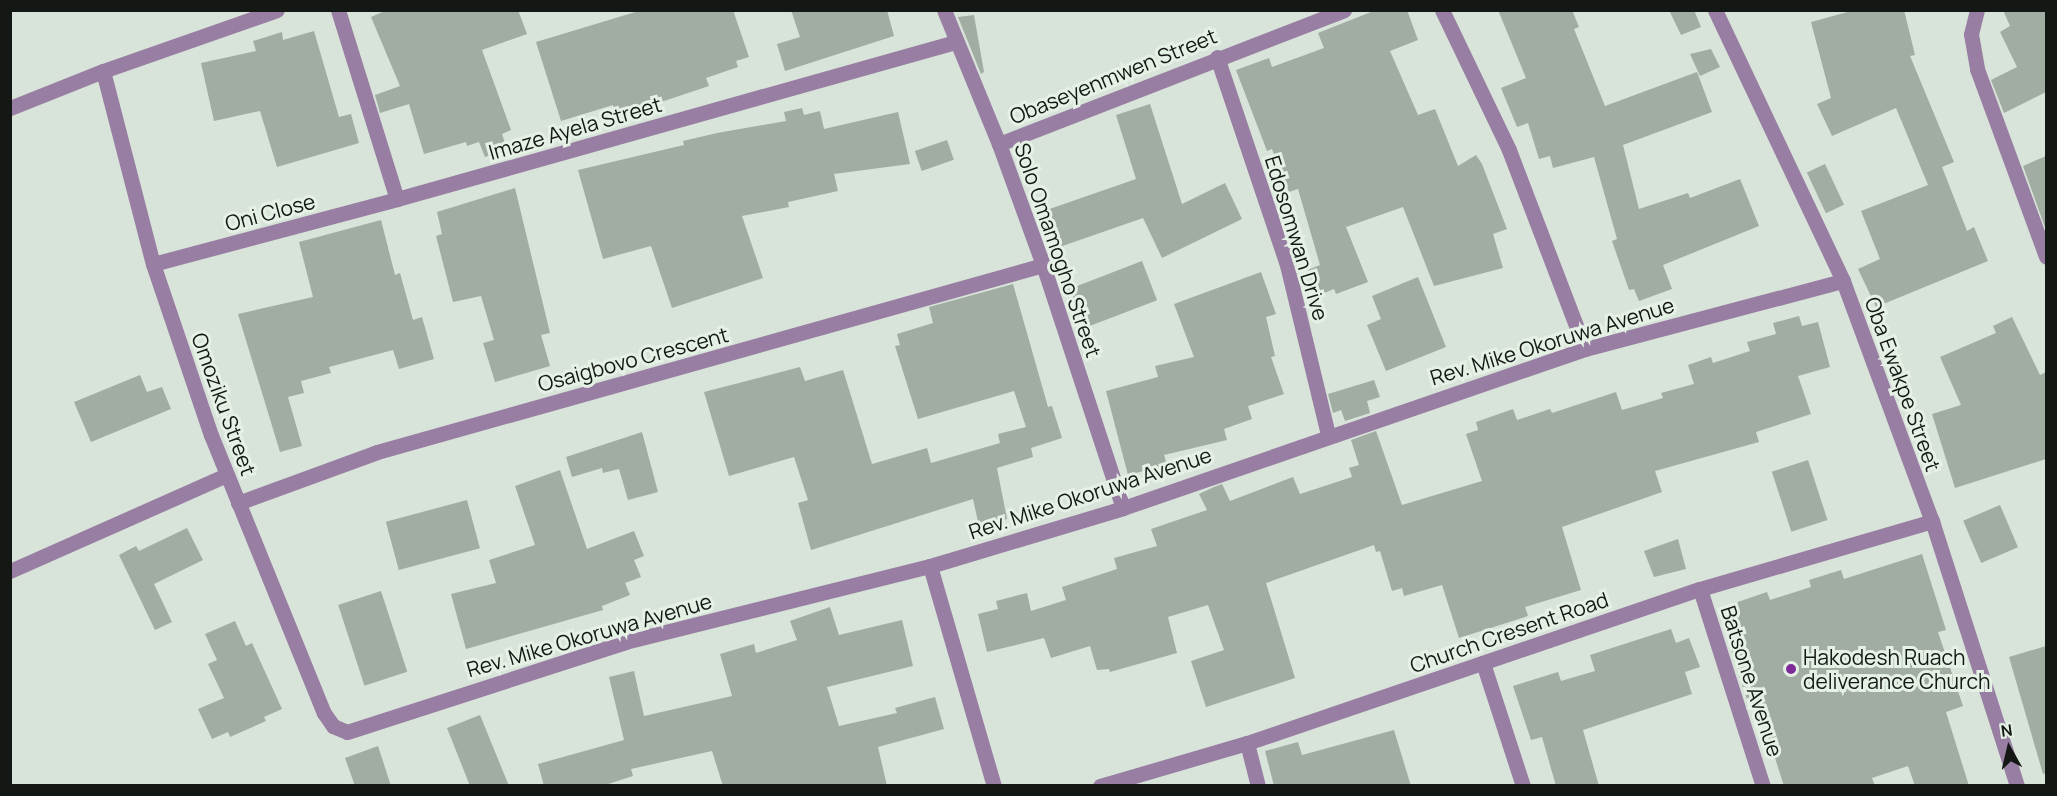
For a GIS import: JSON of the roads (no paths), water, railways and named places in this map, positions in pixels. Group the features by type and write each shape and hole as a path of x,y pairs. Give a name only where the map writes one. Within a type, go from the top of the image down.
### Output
{"street":[{"path":"10,108 103,70 277,10"},
{"path":"338,10 397,200"},
{"name":"Solo Omamogho Street","path":"944,10 955,42 999,144 1043,265 1123,508"},
{"name":"Obaseyenmwen Street","path":"999,144 1217,57 1344,10"},
{"path":"1442,10 1509,150 1586,349"},
{"name":"Oba Ewakpe Street","path":"1715,10 1843,281 1932,521 2017,786"},
{"path":"1977,10 1971,34 1977,69 2046,257"},
{"name":"Imaze Ayela Street","path":"397,200 955,42"},
{"name":"Edosomwan Drive","path":"1217,57 1287,265 1328,434"},
{"name":"Omoziku Street","path":"103,70 153,264 227,475 324,713 333,726 347,732"},
{"name":"Oni Close","path":"153,264 397,200"},
{"name":"Osaigbovo Crescent","path":"238,503 377,452 1043,265"},
{"name":"Rev. Mike Okoruwa Avenue","path":"347,732 625,642 930,566 1123,508 1328,434 1586,349 1843,281"},
{"path":"10,571 227,475"},
{"name":"Church Cresent Road","path":"1100,786 1247,742 1700,589 1932,521"},
{"path":"930,566 994,786"},
{"name":"Batsone Avenue","path":"1700,589 1764,786"},
{"path":"1483,663 1523,786"},
{"path":"1247,742 1258,786"}],"place":[{"name":"Hakodesh Ruach deliverance Church","path":"1791,669"}]}
